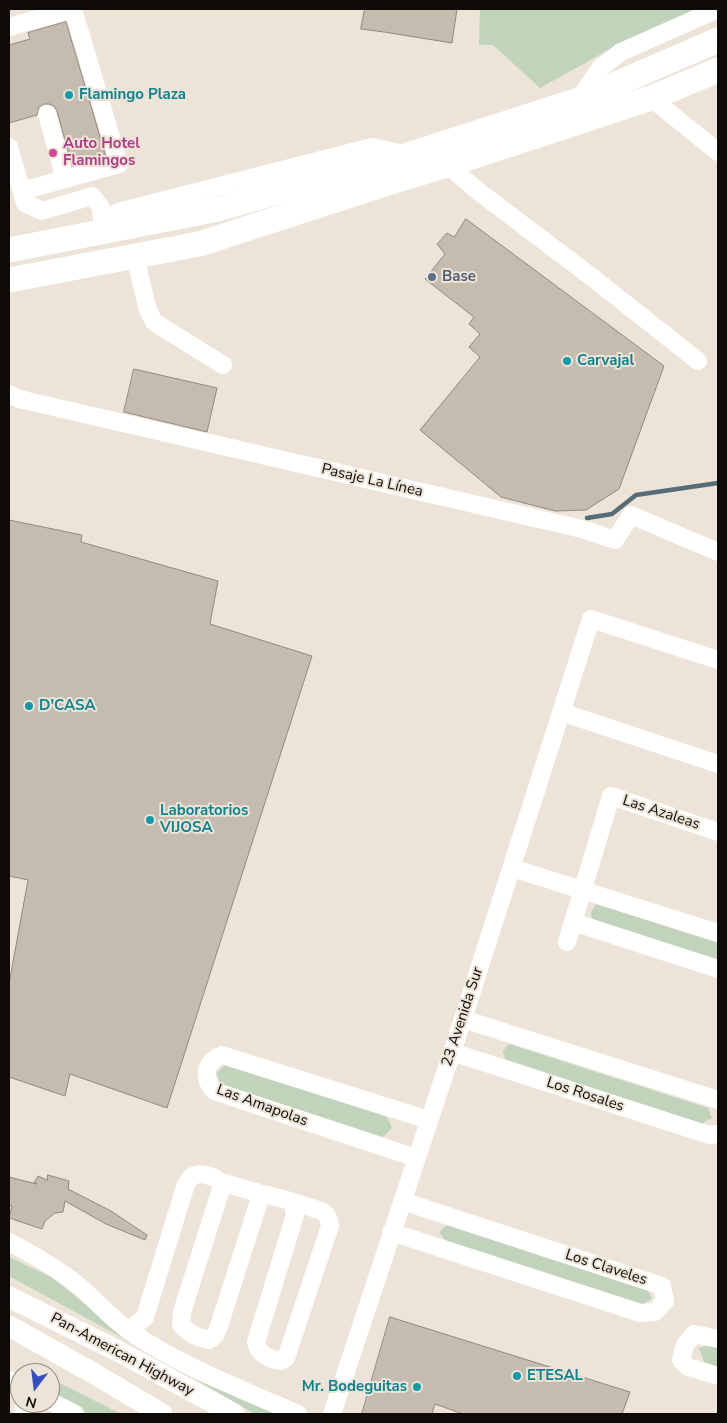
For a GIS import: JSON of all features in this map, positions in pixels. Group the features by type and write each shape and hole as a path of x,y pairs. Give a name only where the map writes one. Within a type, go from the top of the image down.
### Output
{"highway":[{"path":"9,250 218,209 408,155 579,100 718,40"},
{"path":"9,280 199,244 651,98 718,70"}],"main road":[{"name":"Pan-American Highway","path":"9,1297 116,1350 234,1414"},
{"path":"9,1326 162,1414"},
{"path":"9,1342 154,1414"}],"street":[{"path":"9,27 73,9 119,164 22,191"},
{"path":"579,100 600,68 621,52 718,9"},
{"path":"651,98 718,152"},
{"path":"47,114 65,179"},
{"path":"9,147 25,203 42,211 92,196 101,208 103,231"},
{"path":"447,165 698,361"},
{"path":"135,256 148,310 154,322 222,365"},
{"name":"Pasaje La Línea","path":"9,394 19,399 582,529 616,540 631,515 718,552"},
{"name":"23 Avenida Sur","path":"332,1414 463,1019 591,619 718,660"},
{"path":"561,712 718,764"},
{"name":"Las Azaleas","path":"567,942 612,796 718,832"},
{"path":"512,868 718,933"},
{"path":"573,922 718,970"},
{"path":"463,1019 718,1100"},
{"name":"Los Rosales","path":"452,1052 709,1135 718,1134"},
{"name":"Las Amapolas","path":"416,1158 214,1090 206,1080 208,1067 216,1058 222,1056 429,1120"},
{"path":"129,1331 145,1317 186,1184 190,1178 204,1175 221,1182 294,1203 323,1212 328,1217 330,1226 286,1358 281,1361 275,1361 268,1358 256,1346 256,1342 294,1215 294,1203"},
{"path":"221,1182 222,1186 182,1312 181,1325 192,1335 200,1338 209,1340 215,1335 259,1200 265,1195"},
{"name":"Los Claveles","path":"391,1232 640,1313 654,1312 664,1301 662,1286 402,1201"},
{"path":"9,1242 78,1286 129,1331 195,1368 298,1414"},
{"path":"718,1339 694,1334 685,1345 681,1360 688,1367 718,1376"},
{"path":"60,1406 75,1414"}],"green space":[{"path":"480,9 700,9 612,48 540,88 493,45 479,45"},
{"path":"596,904 718,943 718,961 592,921 591,912"},
{"path":"509,1044 708,1108 712,1118 701,1124 505,1059 503,1051"},
{"path":"225,1065 387,1117 392,1128 383,1137 220,1084 217,1073"},
{"path":"447,1225 647,1289 652,1298 643,1304 445,1240 439,1232"},
{"path":"9,1257 53,1278 132,1343 9,1276"},
{"path":"709,1345 718,1348 718,1367 704,1362 699,1348"},
{"path":"195,1379 278,1414 255,1414"},
{"path":"60,1383 121,1414 89,1414 60,1399"}],"building":[{"path":"365,9 457,9 452,43 361,29"},
{"name":"Flamingo Plaza","path":"66,22 106,157 72,166 54,106 44,104 39,107 37,115 9,123 9,45 30,39 28,33"},
{"name":"Carvajal","path":"466,219 664,366 619,489 586,510 555,511 501,497 420,430 480,357 469,347 480,334 469,324 474,317 425,279 445,254 437,244 447,233 454,237"},
{"path":"134,369 217,388 207,432 124,412"},
{"name":"Laboratorios VIJOSA","path":"9,520 82,535 81,542 218,581 210,624 312,656 167,1108 70,1074 65,1096 9,1077 9,984 28,880 9,876"},
{"path":"48,1175 69,1181 68,1189 111,1211 147,1235 145,1240 106,1224 65,1201 63,1212 55,1213 45,1221 42,1229 9,1218 12,1206 9,1205 9,1177 37,1184 34,1183 38,1176 47,1180"},
{"path":"390,1317 630,1392 622,1414 463,1414 435,1404 432,1414 362,1414"}],"waterway":[{"path":"587,518 612,514 636,495 718,483"}],"place":[{"name":"Flamingo Plaza","path":"69,95"},
{"name":"Auto Hotel Flamingos","path":"53,153"},
{"name":"Base","path":"432,277"},
{"name":"Carvajal","path":"567,361"},
{"name":"D'CASA","path":"29,706"},
{"name":"Laboratorios VIJOSA","path":"150,820"},
{"name":"ETESAL","path":"517,1376"},
{"name":"Mr. Bodeguitas","path":"417,1387"}]}
